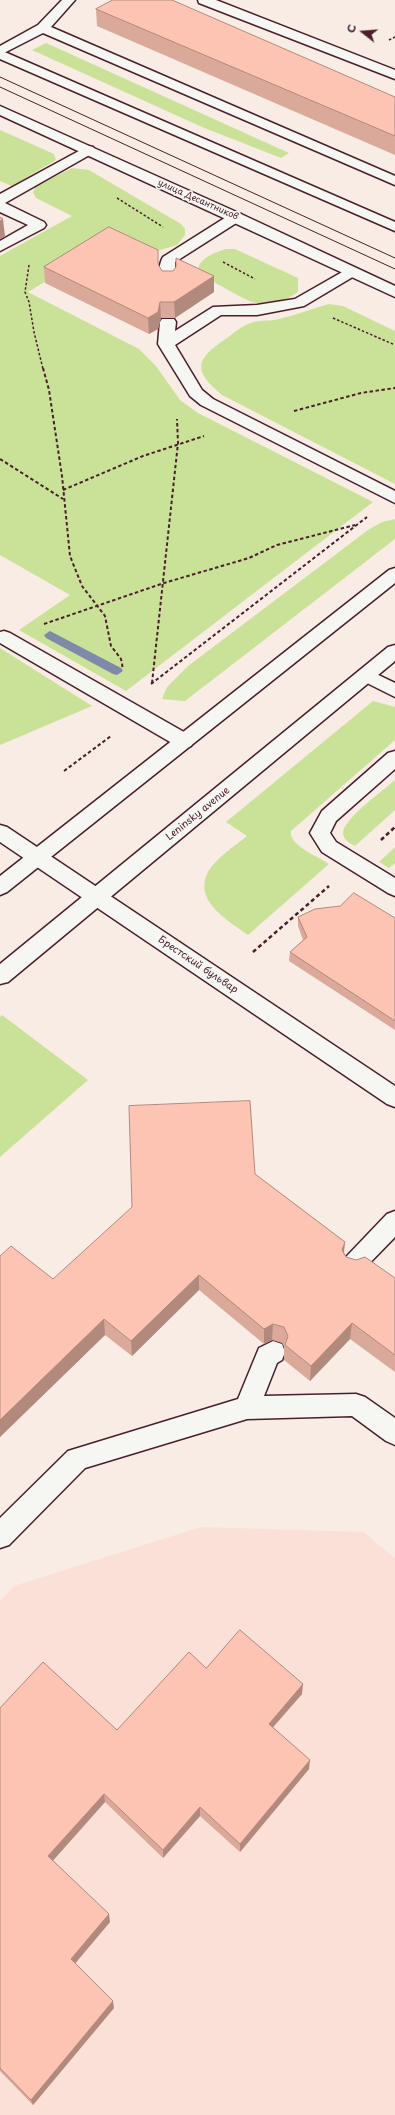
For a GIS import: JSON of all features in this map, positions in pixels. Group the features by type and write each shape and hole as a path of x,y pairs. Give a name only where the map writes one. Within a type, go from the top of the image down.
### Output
{"street":[{"path":"0,51 43,28 69,0"},
{"path":"204,0 395,75"},
{"path":"43,28 395,181"},
{"path":"0,54 395,227"},
{"name":"улица Десантников","path":"0,110 236,217 395,292"},
{"path":"0,200 88,150"},
{"path":"0,206 39,225 0,247"},
{"path":"167,283 168,260 236,217"},
{"path":"166,344 218,310 257,310 299,303 351,272"},
{"path":"168,322 166,344 196,393 207,402 391,496"},
{"path":"0,887 395,574"},
{"path":"4,637 134,703 184,741"},
{"name":"Leninsky avenue","path":"0,976 395,651"},
{"path":"366,675 395,691"},
{"path":"395,758 329,816 320,833 329,847 395,888"},
{"name":"Брестский бульвар","path":"0,832 395,1098"},
{"path":"353,1265 395,1221"},
{"path":"247,1408 268,1356 272,1352"},
{"path":"0,1536 76,1459 247,1408 356,1405 395,1433"}],"path":[{"path":"20,236 29,262 28,282 25,292 29,302 34,332 48,390 70,556 82,586 105,616 111,646 121,659 134,703"},
{"path":"152,684 178,444 177,417 180,404 196,393"},
{"path":"0,459 63,499"},
{"path":"64,771 119,730 134,703 152,684 382,507 391,496"},
{"path":"4,637 164,582 249,558 277,545 358,524"},
{"path":"253,952 395,827"},
{"path":"296,915 302,918"}],"shaded area":[{"path":"201,1527 363,1532 395,1558 395,2115 0,2115 0,1601 14,1586"}],"green space":[{"path":"46,43 289,153 281,158 202,127 32,50"},
{"path":"0,130 54,154 56,160 12,186 0,181"},
{"path":"72,168 89,170 181,224 185,229 185,235 177,245 157,251 124,234 28,292 139,349 156,366 180,400 198,413 373,502 126,691 19,630 70,595 0,555 0,256 72,216 36,198 33,192 36,186"},
{"path":"226,249 235,249 298,278 298,292 280,301 270,304 260,304 228,290 198,270 201,262 205,259"},
{"path":"329,304 343,306 395,331 395,484 222,395 205,378 202,371 201,365 209,352 245,325 257,321 275,320"},
{"path":"395,519 395,539 185,701 162,699 167,687 188,666 368,530 382,522"},
{"path":"0,648 92,706 0,745"},
{"path":"373,701 395,707 395,740 291,831 291,836 299,846 329,864 248,935 221,915 207,898 204,888 206,877 212,866 224,854 247,836 226,822"},
{"path":"395,780 395,810 355,846 347,841 344,838 343,833 350,820 365,805"},
{"path":"395,847 395,863 389,868 379,862"},
{"path":"2,1015 88,1080 0,1157 0,1017"}],"building":[{"path":"113,0 172,0 395,97 395,136 96,9"},
{"path":"109,227 158,250 158,264 162,271 173,271 176,267 176,258 214,276 174,302 160,302 158,312 148,318 44,267"},
{"path":"354,893 395,918 395,1021 290,952 307,937 298,917 315,909 340,906"},
{"path":"250,1101 255,1174 345,1242 342,1250 346,1257 356,1260 365,1257 395,1278 395,1355 352,1323 311,1366 285,1345 288,1336 284,1327 273,1324 264,1329 199,1275 131,1341 104,1319 0,1420 0,1256 11,1246 53,1279 132,1207 129,1106"},
{"path":"240,1630 303,1684 269,1724 310,1760 240,1844 200,1807 163,1850 104,1794 48,1856 109,1914 71,1959 113,2001 31,2100 0,2068 0,1708 43,1662 117,1730 189,1652 206,1668"}],"waterway":[{"path":"50,635 117,671"}],"tram line":[{"path":"0,77 395,258"},
{"path":"0,87 395,269"}]}
